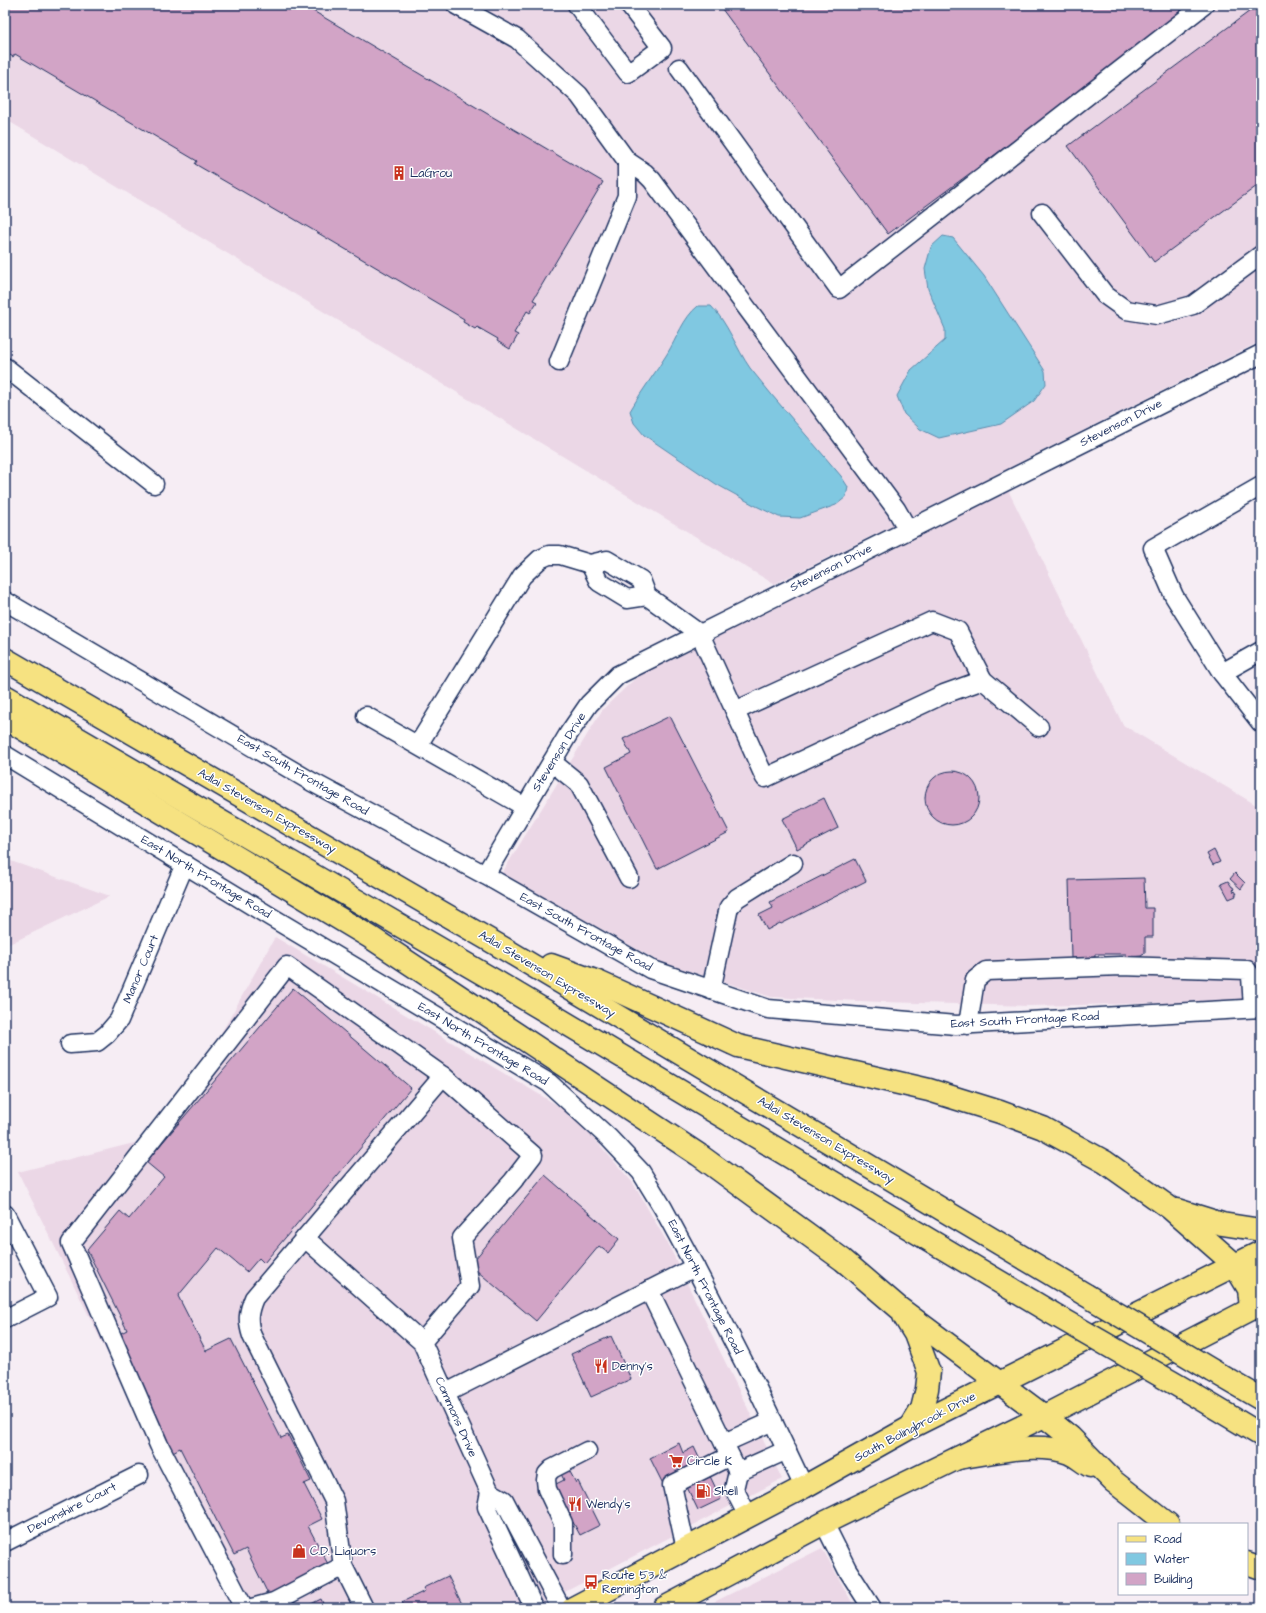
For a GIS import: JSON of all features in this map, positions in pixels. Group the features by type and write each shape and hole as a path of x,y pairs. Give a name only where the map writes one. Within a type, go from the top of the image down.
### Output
{"main road":[{"name":"Adlai Stevenson Expressway","path":"5,659 503,948 1261,1399"},
{"path":"5,696 504,986 1050,1312 1261,1435"},
{"path":"5,718 16,726 205,837 370,937 698,1155 842,1260 899,1308 1044,1416 1070,1437 1113,1481"},
{"path":"503,948 598,982 738,1046 929,1090 1000,1112 1043,1128 1106,1162 1170,1208 1234,1264 1249,1289 1256,1306 1044,1416 824,1523 664,1608"},
{"path":"1170,1208 1222,1224 1261,1230"},
{"name":"South Bolingbrook Drive","path":"573,1608 804,1487 911,1427 1001,1383 1234,1264 1261,1252"},
{"path":"1234,1264 1250,1267 1261,1274"},
{"path":"899,1308 915,1334 929,1372 922,1409 911,1427"},
{"path":"958,1458 1022,1448 1046,1449 1069,1453 1113,1481 1167,1523"},
{"path":"1248,1563 1261,1568"}],"street":[{"path":"456,5 518,39 579,95 627,161 645,173 652,180 896,508 908,530"},
{"path":"577,5 628,72 662,48 629,5"},
{"path":"679,68 839,289 1204,5"},
{"path":"559,362 627,196 627,161"},
{"path":"1042,213 1105,294 1126,310 1157,315 1193,305 1261,255"},
{"name":"Stevenson Drive","path":"485,875 588,704 618,675 1261,354"},
{"path":"5,367 154,484"},
{"path":"1261,486 1153,548 1174,596 1222,673 1261,723"},
{"path":"418,745 522,576 540,559 549,555 560,555 590,564 608,560 641,580 647,596 700,634 765,778 944,694 983,680"},
{"name":"East South Frontage Road","path":"5,601 312,782 485,875 650,969 768,1010 968,1025 1257,1008"},
{"path":"735,711 932,621 958,631 983,680 1039,727"},
{"path":"1222,673 1261,651"},
{"path":"366,716 525,807"},
{"name":"East North Frontage Road","path":"5,755 271,917 549,1083 609,1138 641,1172 663,1208 695,1267 773,1421 804,1487"},
{"path":"552,762 579,784 629,878"},
{"path":"711,990 729,908 738,898 793,863"},
{"name":"Manor Court","path":"70,1044 97,1042 107,1034 119,1020 185,864"},
{"path":"244,1608 159,1445 71,1243 288,966 443,1076 533,1155 513,1181 462,1238 470,1286 422,1342 305,1238"},
{"path":"968,1025 975,980 986,971 1121,966 1247,970 1251,976 1257,1008"},
{"path":"364,1608 343,1566 334,1501 252,1336 248,1323 249,1309 254,1298 443,1076"},
{"path":"5,1214 48,1297 5,1319"},
{"path":"446,1393 695,1267"},
{"path":"649,1290 738,1472 734,1489 748,1516"},
{"name":"Commons Drive","path":"422,1342 490,1492 487,1507 534,1608"},
{"path":"686,1549 672,1485 773,1421"},
{"path":"738,1472 787,1450"},
{"path":"563,1555 563,1523 547,1488 547,1474 552,1469 587,1451"},
{"name":"Devonshire Court","path":"5,1542 139,1475"},
{"path":"490,1492 504,1500 561,1608"},
{"path":"824,1523 847,1569 872,1608"},
{"path":"252,1608 274,1602 343,1566"}],"shaded area":[{"path":"5,5 1261,5 1261,341 774,584 5,119"},
{"path":"1008,490 1123,725 1261,808 1261,1001 1030,1006 771,997 658,961 502,873 603,709 640,674"},
{"path":"5,859 110,896 5,946"},
{"path":"275,937 567,1111 596,1141 633,1183 668,1244 782,1479 534,1608 233,1608 18,1172 142,1141 199,1073"},
{"path":"822,1548 855,1608 702,1608"}],"water":[{"path":"943,236 953,238 984,276 1045,371 1046,384 1034,401 1001,424 939,438 920,429 904,414 897,396 911,370 945,340 945,329 928,289 925,269 931,247"},
{"path":"698,306 711,306 717,313 750,368 841,476 848,487 846,497 836,505 800,518 779,517 716,484 644,435 634,423 630,411 658,369 684,322"}],"building":[{"name":"LaGrou","path":"5,5 303,5 603,182 533,300 537,302 530,313 527,311 514,333 518,335 510,349 497,341 498,339 477,327 475,329 463,322 464,319 284,213 283,215 195,164 197,161 15,54 13,57 5,52"},
{"path":"654,5 663,5 657,9"},
{"path":"719,5 1178,5 1185,14 888,234"},
{"path":"1258,5 1261,5 1261,183 1154,262 1068,146"},
{"path":"670,716 729,832 657,869 606,767 631,754 623,739"},
{"path":"952,771 962,773 971,779 977,788 979,798 977,808 971,817 962,823 952,825 942,823 933,817 927,808 925,798 927,788 933,779 942,773"},
{"path":"824,798 838,828 797,849 782,819"},
{"path":"1214,850 1220,862 1213,865 1207,854"},
{"path":"855,859 866,881 767,930 759,915 773,908 770,902"},
{"path":"1235,873 1245,883 1241,889 1230,879"},
{"path":"1144,878 1145,908 1153,908 1153,937 1145,937 1145,953 1142,954 1142,956 1126,957 1126,954 1095,954 1095,957 1087,958 1087,963 1078,964 1078,958 1071,958 1069,880"},
{"path":"1228,881 1233,887 1234,892 1235,891 1237,894 1229,899 1221,884"},
{"path":"293,988 411,1088 264,1263 259,1258 247,1272 218,1248 178,1296 206,1351 231,1339 281,1438 288,1435 311,1481 304,1484 322,1519 308,1526 329,1566 269,1596 246,1549 234,1555 180,1448 171,1453 117,1335 127,1330 87,1250 120,1211 129,1219 164,1177 146,1162"},
{"path":"545,1175 619,1239 608,1253 599,1246 536,1321 470,1265"},
{"name":"Denny's","path":"611,1336 631,1379 591,1397 571,1354"},
{"name":"Circle K","path":"679,1443 683,1453 694,1447 702,1464 663,1484 650,1458"},
{"name":"Wendy's","path":"569,1470 576,1483 578,1481 600,1525 580,1535 573,1522 571,1523 552,1486 564,1480 561,1474"},
{"name":"Shell","path":"708,1472 721,1499 698,1510 685,1483"},
{"path":"448,1576 464,1608 405,1608 402,1602 425,1591 423,1588"},
{"path":"321,1599 325,1608 303,1608"}],"place":[{"name":"LaGrou","path":"399,173"},
{"name":"Denny's","path":"601,1366"},
{"name":"Circle K","path":"676,1461"},
{"name":"Shell","path":"703,1491"},
{"name":"Wendy's","path":"575,1504"},
{"name":"C.D. Liquors","path":"299,1551"},
{"name":"Route 53 & Remington","path":"591,1582"}]}
